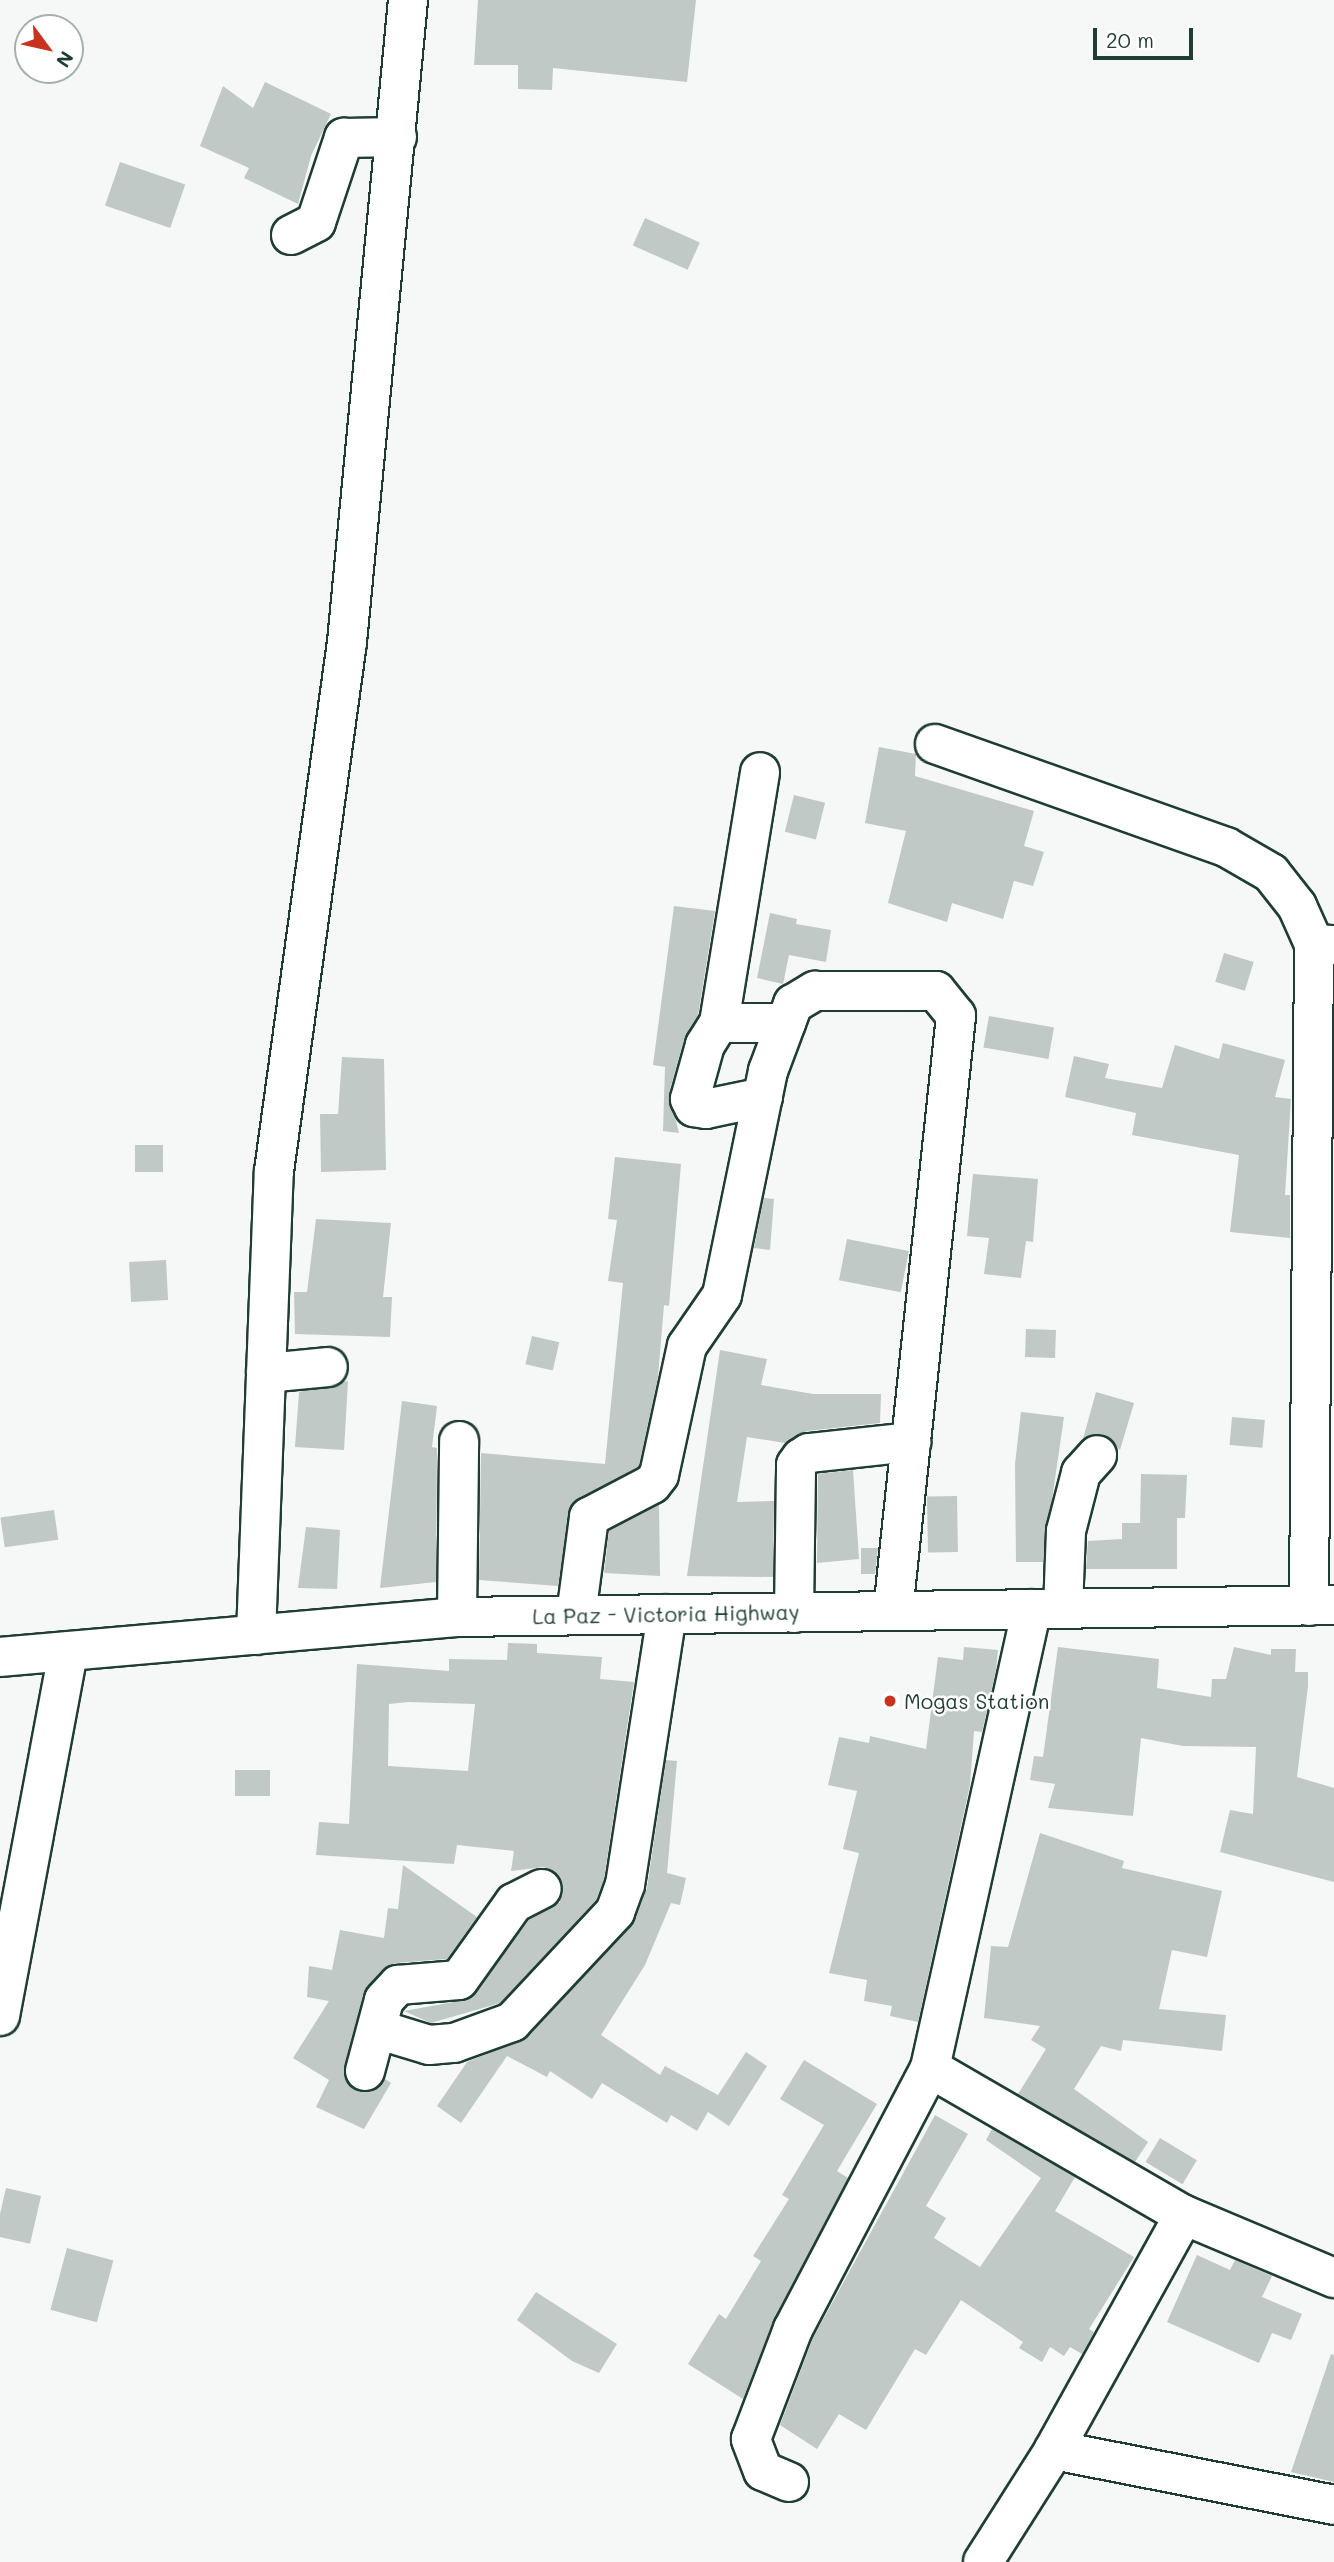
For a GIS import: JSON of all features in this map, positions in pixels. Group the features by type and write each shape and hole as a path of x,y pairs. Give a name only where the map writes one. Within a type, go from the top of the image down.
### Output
{"street":[{"path":"256,1635 274,1171 347,642 408,0"},
{"path":"291,235 316,222 344,138 397,137"},
{"path":"935,744 1226,847 1271,873 1324,945 1322,1606"},
{"path":"760,772 719,1024 705,1045 690,1099 694,1107 763,1097"},
{"path":"576,1615 589,1517 652,1484 659,1475 687,1346 722,1296 763,1097 786,1023 793,1004 815,991 936,992 956,1017 893,1611"},
{"path":"719,1024 786,1023"},
{"path":"266,1373 328,1367"},
{"path":"457,1617 459,1441"},
{"path":"794,1613 796,1465 801,1458 911,1442"},
{"path":"789,2482 763,2471 751,2439 793,2329 930,2068 1081,1473 1097,1455"},
{"name":"La Paz - Victoria Highway","path":"0,1657 457,1617 1322,1606"},
{"path":"380,2030 429,2045 454,2043 512,2022 615,1912 625,1885 667,1614"},
{"path":"0,2016 68,1651"},
{"path":"365,2071 380,2030 384,2000 398,1985 459,1980 514,1903 542,1889"},
{"path":"930,2068 1184,2215 1334,2278"},
{"path":"983,2562 1054,2450 1184,2215"},
{"path":"1054,2450 1334,2505"}],"building":[{"path":"478,0 696,0 687,82 553,68 552,90 518,89 518,65 474,65"},
{"path":"265,82 331,114 311,156 298,204 244,178 249,168 200,146 223,86 253,108"},
{"path":"120,162 185,184 170,228 105,205"},
{"path":"645,218 700,242 688,270 633,245"},
{"path":"879,747 916,754 915,776 1034,811 1024,846 1044,852 1033,886 1014,881 1003,919 952,903 947,922 888,903 906,831 865,823"},
{"path":"794,795 825,803 816,840 785,832"},
{"path":"674,906 715,911 698,1015 684,1039 669,1093 679,1133 663,1131 665,1067 653,1065"},
{"path":"770,913 797,919 796,924 831,930 826,962 789,955 783,984 757,978"},
{"path":"1224,953 1254,962 1245,991 1215,982"},
{"path":"989,1016 1054,1027 1048,1059 983,1048"},
{"path":"1223,1043 1285,1060 1275,1097 1291,1099 1285,1195 1290,1195 1290,1238 1230,1232 1239,1155 1132,1135 1136,1113 1065,1097 1074,1056 1109,1064 1105,1078 1162,1088 1175,1045 1219,1059"},
{"path":"342,1057 384,1059 386,1170 321,1172 320,1114 338,1114"},
{"path":"135,1145 163,1145 163,1172 135,1172"},
{"path":"615,1157 681,1164 669,1306 664,1305 658,1377 639,1466 571,1505 558,1586 479,1580 481,1453 605,1464 623,1283 608,1281 617,1220 608,1219"},
{"path":"973,1174 1038,1179 1033,1242 1026,1241 1021,1278 984,1274 989,1238 967,1236"},
{"path":"764,1198 774,1199 770,1250 754,1248"},
{"path":"316,1219 391,1223 383,1297 392,1297 390,1337 295,1334 294,1292 307,1292"},
{"path":"847,1239 909,1251 901,1292 839,1280"},
{"path":"166,1260 168,1300 131,1302 129,1262"},
{"path":"1026,1329 1056,1330 1055,1358 1025,1357"},
{"path":"532,1336 559,1342 553,1371 525,1364"},
{"path":"720,1350 767,1359 761,1385 813,1394 881,1394 880,1423 807,1431 785,1443 747,1437 737,1502 774,1501 773,1577 687,1576"},
{"path":"348,1381 344,1450 295,1447 299,1392"},
{"path":"1096,1392 1134,1403 1120,1450 1102,1434 1083,1439"},
{"path":"402,1401 437,1406 432,1447 437,1448 436,1582 380,1588"},
{"path":"1021,1412 1064,1417 1043,1562 1016,1562 1015,1464"},
{"path":"1232,1417 1265,1420 1262,1448 1230,1445"},
{"path":"853,1470 859,1559 817,1563 818,1474"},
{"path":"1141,1474 1187,1475 1185,1518 1177,1518 1177,1569 1086,1569 1088,1541 1122,1539 1122,1523 1140,1523"},
{"path":"957,1496 958,1552 928,1553 927,1497"},
{"path":"659,1505 660,1576 604,1573 609,1531"},
{"path":"54,1510 58,1540 5,1547 1,1518"},
{"path":"306,1527 340,1530 337,1589 298,1588"},
{"path":"861,1548 878,1548 875,1574 861,1574"},
{"path":"508,1643 537,1644 537,1653 602,1657 600,1679 634,1682 604,1879 596,1900 500,2003 431,2023 404,2011 470,1999 529,1920 560,1902 561,1879 544,1867 511,1871 514,1851 457,1845 454,1864 316,1855 319,1822 349,1824 357,1664 449,1671 449,1659 507,1660","holes":["389,1704 475,1704 468,1771 388,1766"]},
{"path":"964,1647 998,1650 996,1670 982,1732 974,1731 970,1785 918,2022 890,2016 892,2006 864,2001 867,1980 829,1973 859,1853 843,1849 857,1791 828,1785 839,1737 869,1743 870,1736 926,1749 938,1657 963,1660"},
{"path":"1058,1647 1159,1659 1157,1688 1211,1697 1212,1679 1226,1679 1234,1647 1271,1655 1271,1649 1296,1649 1295,1672 1308,1672 1297,1777 1334,1788 1334,1882 1220,1852 1230,1810 1253,1814 1256,1747 1183,1746 1141,1738 1133,1816 1048,1808 1055,1784 1030,1780 1034,1756 1043,1757"},
{"path":"666,1760 677,1761 667,1873 686,1878 680,1905 671,1903 645,1965 601,2035 660,2075 665,2066 718,2095 746,2052 767,2066 729,2126 708,2112 697,2131 671,2115 667,2123 602,2083 592,2099 550,2071 547,2077 507,2056 461,2123 437,2106 467,2062 528,2037 635,1920 647,1888"},
{"path":"235,1770 270,1770 270,1796 235,1796"},
{"path":"1040,1833 1124,1861 1122,1868 1222,1891 1207,1957 1172,1950 1159,2009 1226,2015 1222,2051 1123,2040 1121,2051 1101,2046 1074,2089 1148,2142 1135,2162 1018,2094 1046,2049 1031,2040 1040,2026 984,2018 991,1946 1008,1947"},
{"path":"403,1865 477,1917 447,1959 395,1963 382,1970 363,1994 344,2077 360,2092 371,2092 385,2079 391,2083 364,2129 316,2107 329,2080 293,2058 329,2001 307,1997 309,1966 332,1970 340,1930 384,1938 388,1908 398,1909"},
{"path":"804,2060 877,2104 837,2171 848,2178 774,2319 743,2399 688,2364 719,2314 726,2319 761,2261 753,2256 789,2199 782,2195 824,2125 780,2099"},
{"path":"935,2115 968,2134 926,2206 946,2218 934,2238 980,2267 1041,2178 986,2140 992,2129 1075,2177 1055,2211 1134,2257 1089,2329 1094,2332 1082,2354 1070,2347 1064,2356 1050,2347 1042,2362 1019,2348 1023,2342 961,2300 926,2355 915,2349 866,2430 839,2414 817,2449 780,2425 813,2338"},
{"path":"1160,2138 1197,2160 1182,2184 1146,2162"},
{"path":"6,2188 41,2196 30,2244 0,2237 0,2214"},
{"path":"67,2248 113,2260 97,2322 50,2310"},
{"path":"1197,2255 1230,2270 1235,2260 1272,2276 1262,2297 1302,2314 1291,2340 1272,2333 1259,2363 1167,2322"},
{"path":"536,2292 617,2344 599,2373 572,2361 517,2320"},
{"path":"1331,2354 1334,2355 1334,2482 1291,2472"}],"place":[{"name":"Mogas Station","path":"890,1701"}]}
